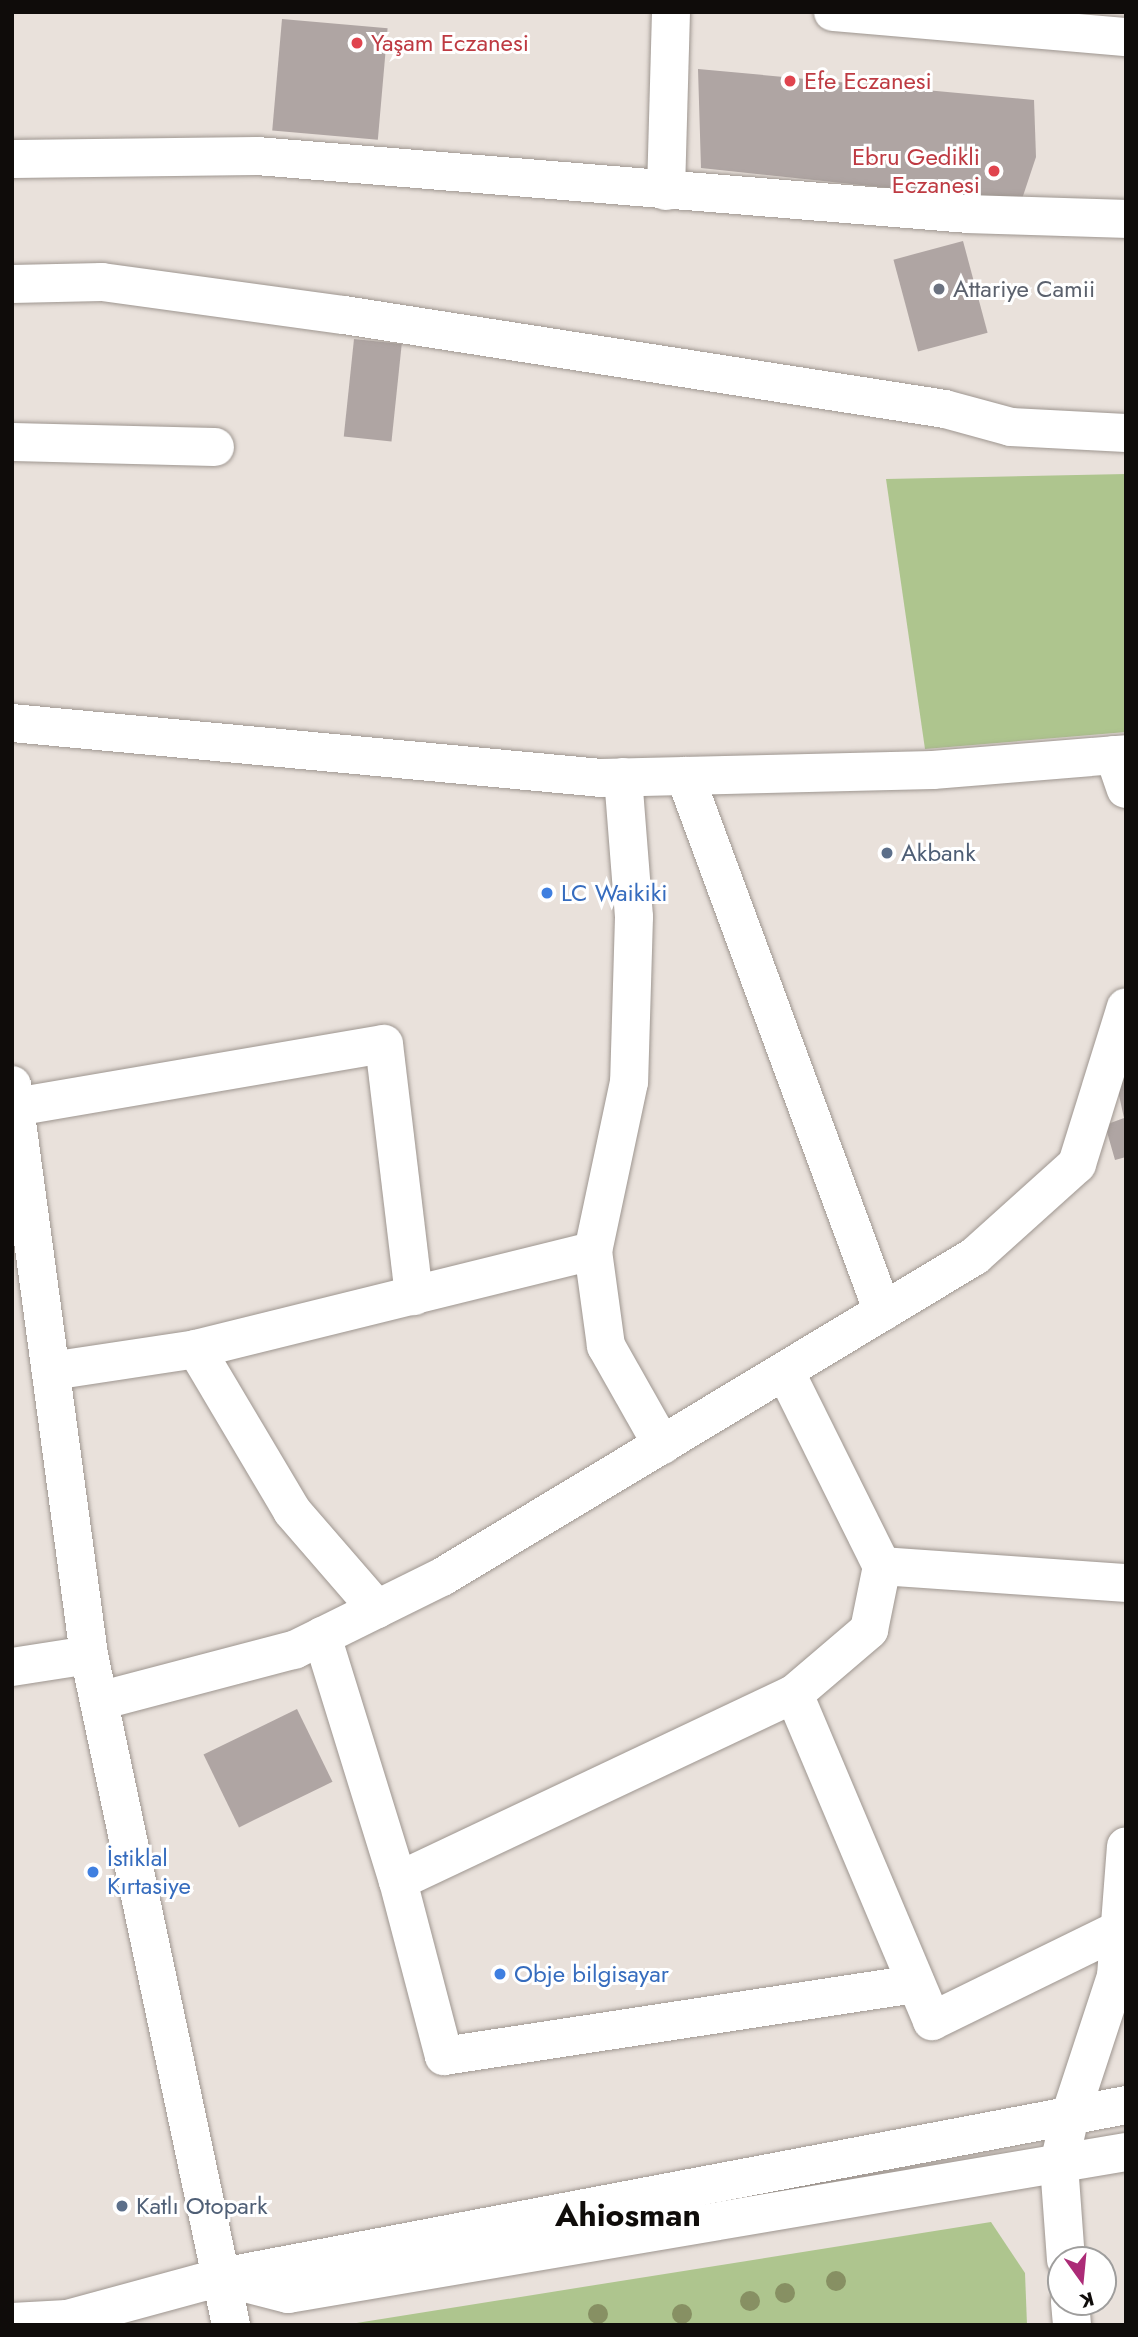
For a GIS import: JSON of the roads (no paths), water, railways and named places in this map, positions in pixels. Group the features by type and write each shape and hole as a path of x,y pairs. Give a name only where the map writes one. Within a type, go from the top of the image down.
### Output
{"street":[{"path":"666,191 671,12"},
{"path":"833,12 1126,37"},
{"path":"12,159 257,156 969,214 1126,219"},
{"path":"12,284 102,282 330,313 945,409 1011,427 1126,433"},
{"path":"12,442 215,447"},
{"path":"12,723 623,777 1122,766"},
{"path":"685,776 883,1312"},
{"path":"623,777 634,917 629,1082 593,1251 606,1346 662,1445"},
{"path":"99,1701 294,1650 442,1577 975,1256 1077,1164 1126,1007"},
{"path":"231,2325 89,1655 14,1096 384,1044 414,1296"},
{"path":"51,1371 196,1349 593,1251"},
{"path":"196,1349 292,1511 377,1609"},
{"path":"398,1881 794,1694 869,1630 882,1566 785,1371"},
{"path":"882,1566 1126,1583"},
{"path":"322,1636 398,1881 444,2056 916,1984"},
{"path":"12,1667 89,1655"},
{"path":"794,1694 932,2021 1120,1929"},
{"path":"1065,2246 1059,2164 1070,2116 1116,1976 1126,1846"},
{"path":"12,2322 67,2319 222,2277 1126,2105"},
{"path":"222,2277 288,2294 1126,2152"}],"place":[{"name":"Yaşam Eczanesi","path":"357,43"},
{"name":"Efe Eczanesi","path":"790,81"},
{"name":"Ebru Gedikli Eczanesi","path":"994,171"},
{"name":"Attariye Camii","path":"939,289"},
{"name":"Akbank","path":"887,853"},
{"name":"LC Waikiki","path":"547,893"},
{"name":"İstiklal Kırtasiye","path":"93,1872"},
{"name":"Obje bilgisayar","path":"500,1974"},
{"name":"Katlı Otopark","path":"122,2206"}],"district":[{"name":"Ahiosman","path":"628,2215"}]}
